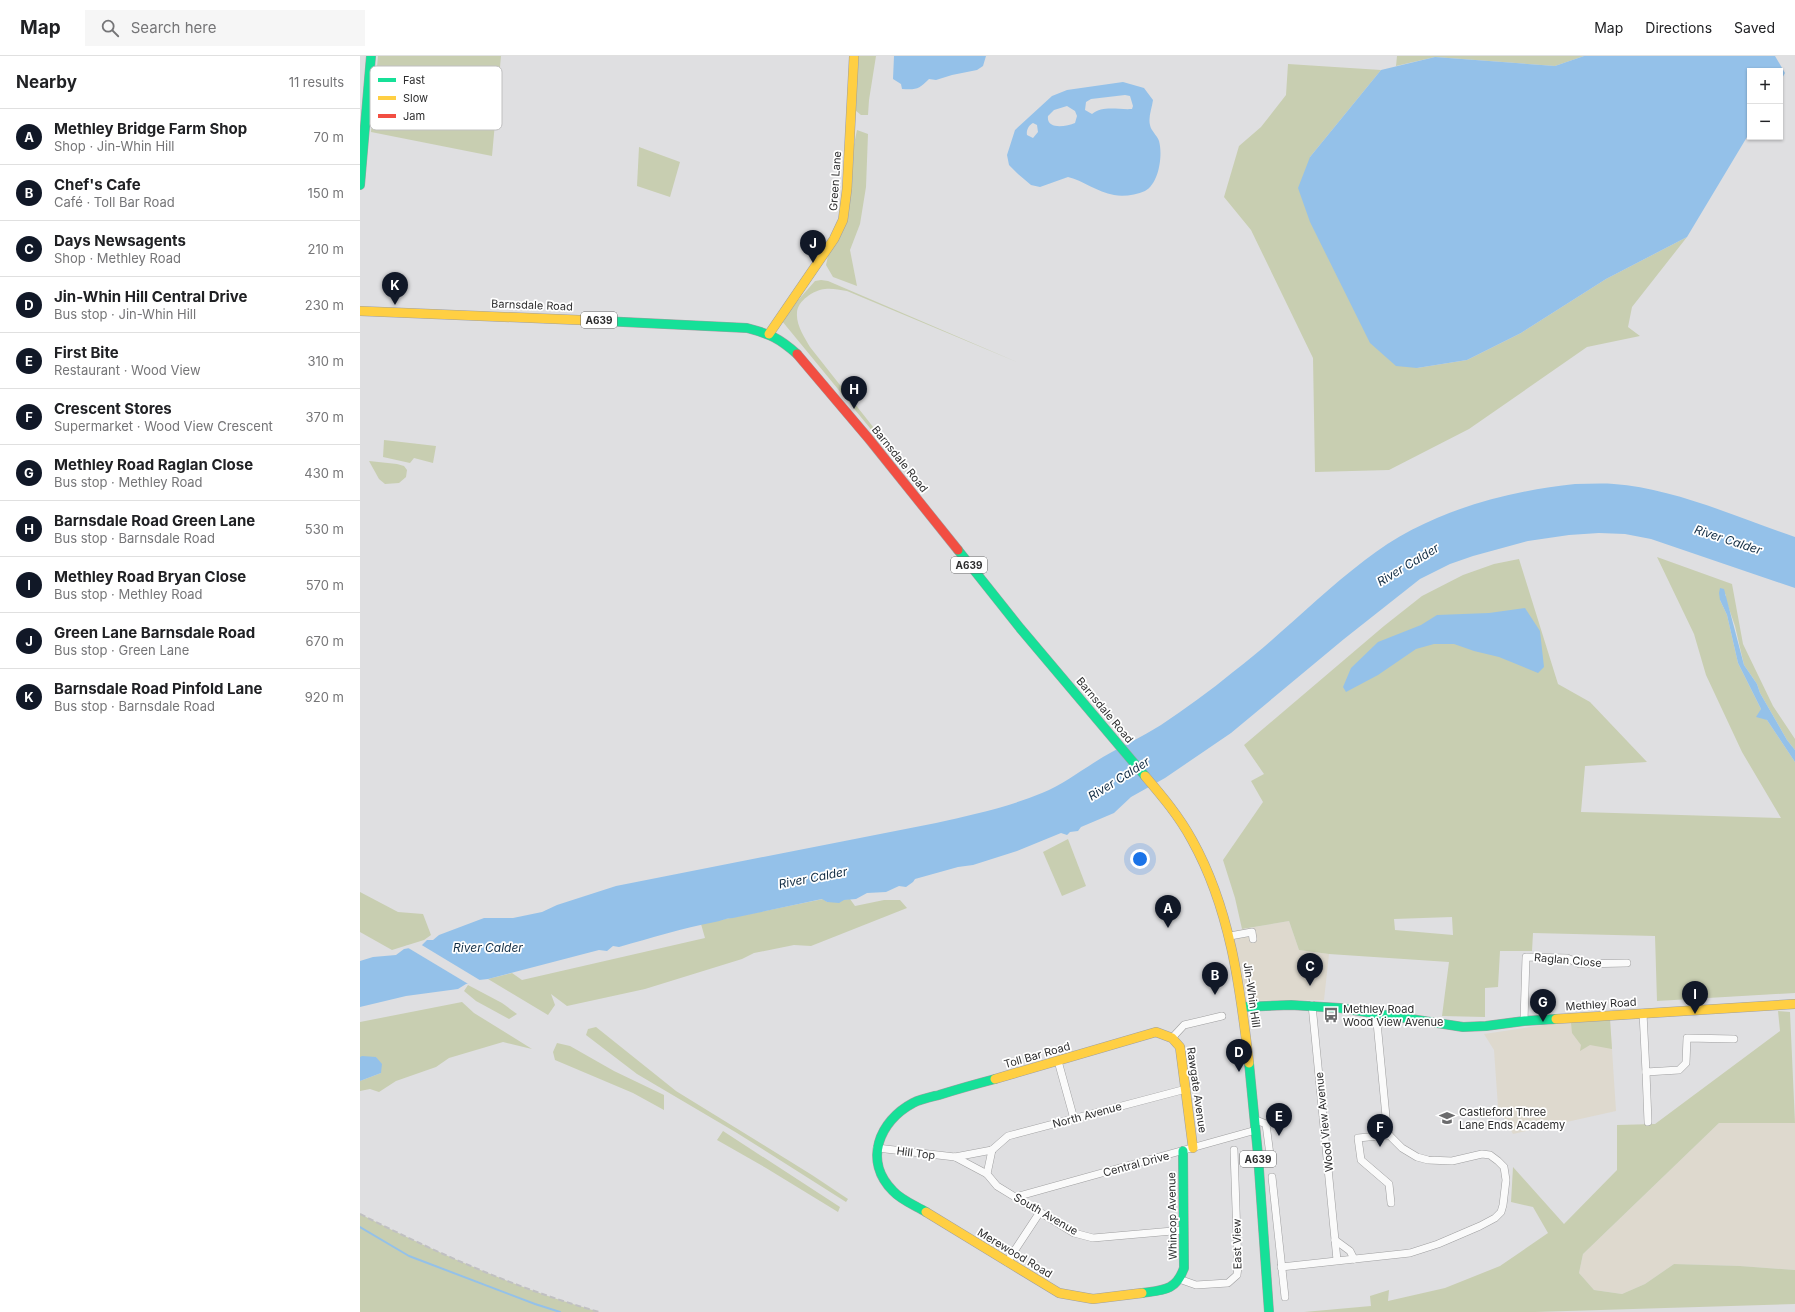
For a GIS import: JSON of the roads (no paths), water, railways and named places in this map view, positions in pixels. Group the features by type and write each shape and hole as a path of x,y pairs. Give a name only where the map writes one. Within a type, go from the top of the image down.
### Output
{"main road":[{"path":"370,66 371,56"},
{"name":"Green Lane","path":"769,334 834,239 844,220 854,56"},
{"path":"360,185 370,68"},
{"name":"Barnsdale Road","path":"360,311 734,327 755,329 769,334 790,347 828,390 1020,628 1160,795"},
{"name":"Jin-Whin Hill","path":"1160,795 1190,836 1208,869 1230,936 1236,964 1256,1120 1269,1312"},
{"name":"Methley Road","path":"1242,1006 1271,1004 1312,1005 1376,1012 1462,1027 1486,1027 1524,1021 1795,1004"},
{"name":"Toll Bar Road","path":"877,1148 882,1129 897,1112 914,1102 1156,1032 1172,1038"},
{"name":"Rawgate Avenue","path":"1172,1038 1180,1047 1193,1148"},
{"name":"Merewood Road","path":"877,1148 880,1171 893,1192 1059,1293 1093,1299 1166,1290 1175,1285 1179,1280"},
{"name":"Whincop Avenue","path":"1179,1280 1185,1264 1183,1151"}],"street":[{"path":"1230,936 1252,932 1253,939"},
{"name":"Raglan Close","path":"1524,1021 1526,957 1567,958 1580,964 1627,963"},
{"name":"Wood View Avenue","path":"1312,1005 1337,1260"},
{"path":"1282,1267 1410,1253 1438,1244 1495,1218 1503,1205 1506,1180 1504,1168 1490,1156 1482,1154 1452,1161 1428,1160 1417,1157 1402,1148 1389,1136 1386,1127 1376,1012"},
{"path":"1644,1013 1648,1122"},
{"path":"1172,1038 1184,1026 1222,1016"},
{"path":"1646,1072 1679,1070 1686,1063 1687,1038 1734,1039"},
{"path":"1058,1061 1074,1119"},
{"name":"North Avenue","path":"992,1150 1008,1136 1186,1089"},
{"path":"1256,1120 1266,1124 1270,1155"},
{"name":"Central Drive","path":"1016,1197 1256,1130"},
{"path":"1389,1136 1358,1138 1361,1160 1389,1184 1391,1203"},
{"name":"Hill Top","path":"877,1148 955,1157 992,1150"},
{"path":"987,1174 992,1150"},
{"name":"East View","path":"1179,1280 1196,1285 1228,1282 1237,1274 1234,1150"},
{"name":"Hill Top","path":"955,1157 987,1174"},
{"name":"South Avenue","path":"987,1174 997,1186 1074,1233 1093,1238 1184,1230"},
{"path":"1272,1177 1285,1297"},
{"path":"1007,1262 1040,1212"},
{"path":"1335,1240 1350,1251 1354,1259"}],"water":[{"path":"894,56 986,56 983,66 977,70 936,80 929,79 917,88 902,89 901,84 893,79"},
{"path":"1584,56 1775,56 1782,68 1747,68 1747,137 1687,237 1606,279 1521,333 1467,360 1417,368 1396,366 1370,343 1310,222 1298,188 1310,157 1381,70 1435,57 1555,66"},
{"path":"1123,82 1144,88 1153,100 1150,122 1151,127 1159,141 1160,147 1159,169 1154,182 1150,187 1138,194 1118,196 1108,194 1068,177 1040,187 1031,185 1009,165 1007,155 1015,130 1052,96 1067,90","holes":["1125,95 1130,96 1133,106 1132,109 1106,109 1096,111 1092,114 1085,110 1086,102 1091,99","1067,106 1075,111 1077,116 1075,123 1067,126 1050,124 1048,116 1054,110","1032,124 1037,125 1038,132 1033,138 1027,135 1028,128"]},
{"name":"River Calder","path":"1575,484 1614,484 1659,491 1706,505 1795,537 1795,588 1651,539 1625,534 1599,533 1569,535 1528,541 1473,556 1450,564 1420,579 1344,639 1231,733 1165,778 1131,797 1114,813 1081,827 1078,831 1070,832 1067,835 1061,833 1017,851 973,865 958,867 915,879 906,887 899,886 886,892 867,893 856,899 844,900 839,903 827,902 822,899 728,918 619,947 613,946 607,951 599,950 488,979 479,980 466,984 458,989 406,996 360,1007 360,961 373,957 396,955 404,949 421,946 427,940 433,940 439,935 484,918 513,918 542,912 557,905 616,886 936,823 1003,807 1042,793 1161,725 1189,706 1250,659 1348,573 1388,544 1413,529 1438,517 1492,499"},
{"path":"1720,588 1724,589 1744,665 1757,684 1760,693 1787,740 1795,750 1795,762 1767,720 1756,717 1761,709 1738,663 1727,615 1720,600"},
{"path":"1525,608 1540,631 1544,667 1538,673 1499,657 1454,644 1434,644 1416,649 1378,675 1346,692 1343,687 1351,668 1378,642 1421,625 1437,615 1489,613"},
{"path":"360,1057 376,1057 382,1064 381,1073 360,1081"}],"waterway":[{"path":"360,1227 409,1256 560,1312"}],"railway":[{"path":"360,1214 477,1269 537,1292 599,1312"}],"place":[{"name":"Green Lane Barnsdale Road","path":"813,263"},
{"name":"Barnsdale Road Pinfold Lane","path":"395,305"},
{"name":"Barnsdale Road Green Lane","path":"854,409"},
{"name":"Methley Bridge Farm Shop","path":"1168,928"},
{"name":"Days Newsagents","path":"1310,986"},
{"name":"Chef's Cafe","path":"1215,995"},
{"name":"Methley Road Bryan Close","path":"1695,1014"},
{"name":"Methley Road Wood View Avenue","path":"1331,1015"},
{"name":"Methley Road Raglan Close","path":"1543,1022"},
{"name":"Jin-Whin Hill Central Drive","path":"1239,1072"},
{"name":"Castleford Three Lane Ends Academy","path":"1447,1118"},
{"name":"First Bite","path":"1279,1136"},
{"name":"Crescent Stores","path":"1380,1147"}]}
